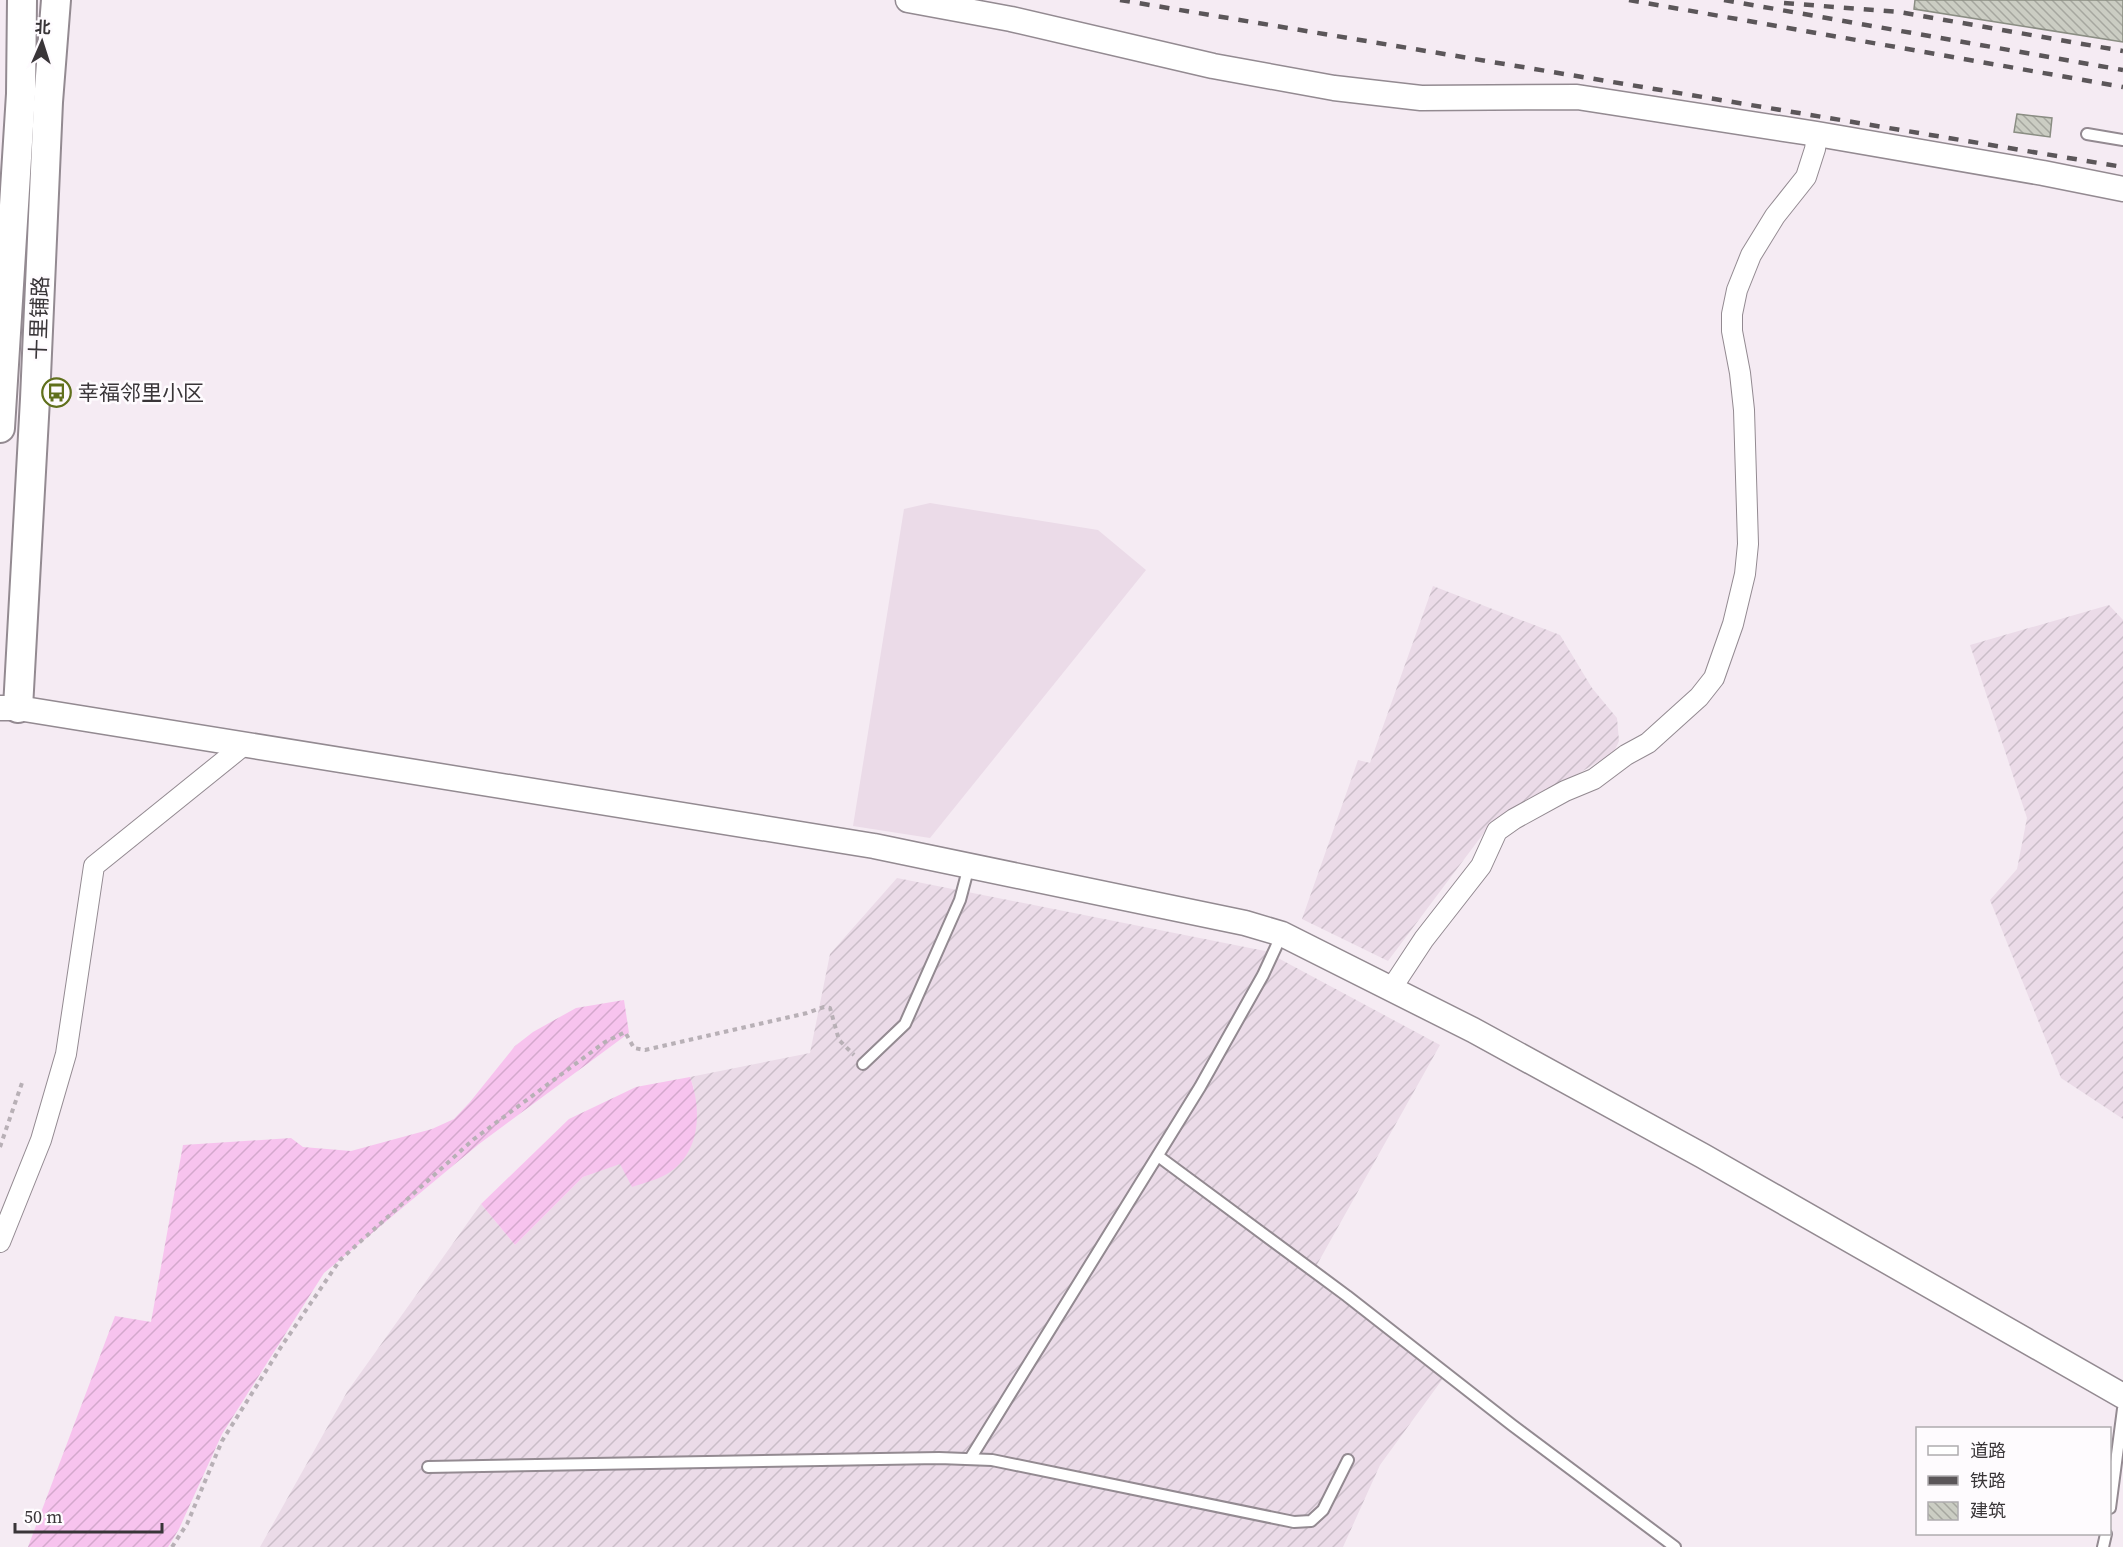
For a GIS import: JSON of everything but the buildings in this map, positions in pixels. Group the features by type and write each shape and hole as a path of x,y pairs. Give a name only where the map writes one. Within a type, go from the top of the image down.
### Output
{"main road":[{"name":"十里铺路","path":"0,428 21,94 22,0"},
{"name":"十里铺路","path":"9,708 35,399 48,102 56,0"},
{"path":"2,397 35,399"}],"street":[{"path":"908,0 1011,19 1213,66 1334,88 1421,98 1577,97 1817,134 2123,189"},
{"path":"1391,989 1424,939 1481,866 1497,831 1555,797 1594,779 1626,755 1648,743 1699,697 1714,678 1733,624 1745,574 1748,544 1744,411 1732,331 1732,314 1737,290 1751,255 1775,216 1806,177 1817,134"},
{"path":"9,708 862,844 1245,923 1282,934 1473,1030 1703,1156 2123,1396"},
{"path":"0,1242 41,1140 66,1054 94,866 244,745"}],"lane":[{"path":"2087,134 2123,140"},
{"path":"863,1064 905,1024 960,900 969,866"},
{"path":"970,1460 1200,1088 1252,995 1282,934"},
{"path":"1158,1156 1347,1296 1512,1425 1675,1547"},
{"path":"2111,1494 2123,1409"},
{"path":"428,1467 894,1458 992,1460 1294,1522 1311,1521 1323,1510 1348,1460"}],"path":[{"path":"172,1547 186,1524 222,1442 280,1347 340,1260 474,1139 605,1042 625,1032 634,1048 645,1050 807,1013 824,1007 830,1008 839,1040 863,1064"},
{"path":"0,1147 23,1080"}],"shaded area":[{"path":"930,503 1098,530 1146,570 930,838 853,826 904,509"},
{"path":"1433,586 1560,635 1592,688 1617,718 1619,741 1614,752 1486,830 1388,961 1302,919 1358,760 1370,763"},
{"path":"2109,605 2123,620 2123,1119 2061,1078 1990,900 2017,869 2027,818 1970,645"},
{"path":"897,878 1265,951 1440,1045 1310,1277 1444,1377 1380,1465 1343,1547 260,1547 347,1392 481,1204 515,1245 583,1177 620,1163 694,1089 690,1077 810,1053 830,954"},
{"path":"624,1000 629,1033 479,1144 324,1273 222,1434 179,1529 168,1547 28,1547 115,1316 151,1322 183,1145 291,1138 303,1147 351,1151 432,1129 454,1119 515,1046 533,1032 576,1008"},
{"path":"690,1077 696,1103 696,1130 687,1155 667,1174 632,1187 620,1164 583,1177 515,1245 481,1204 569,1119 636,1087"}],"railway":[{"path":"1120,0 2123,167"},
{"path":"1629,0 2123,87"},
{"path":"1724,0 2123,70"},
{"path":"1784,3 1899,12 2123,51"}],"place":[{"name":"幸福邻里小区","path":"57,392"}]}
